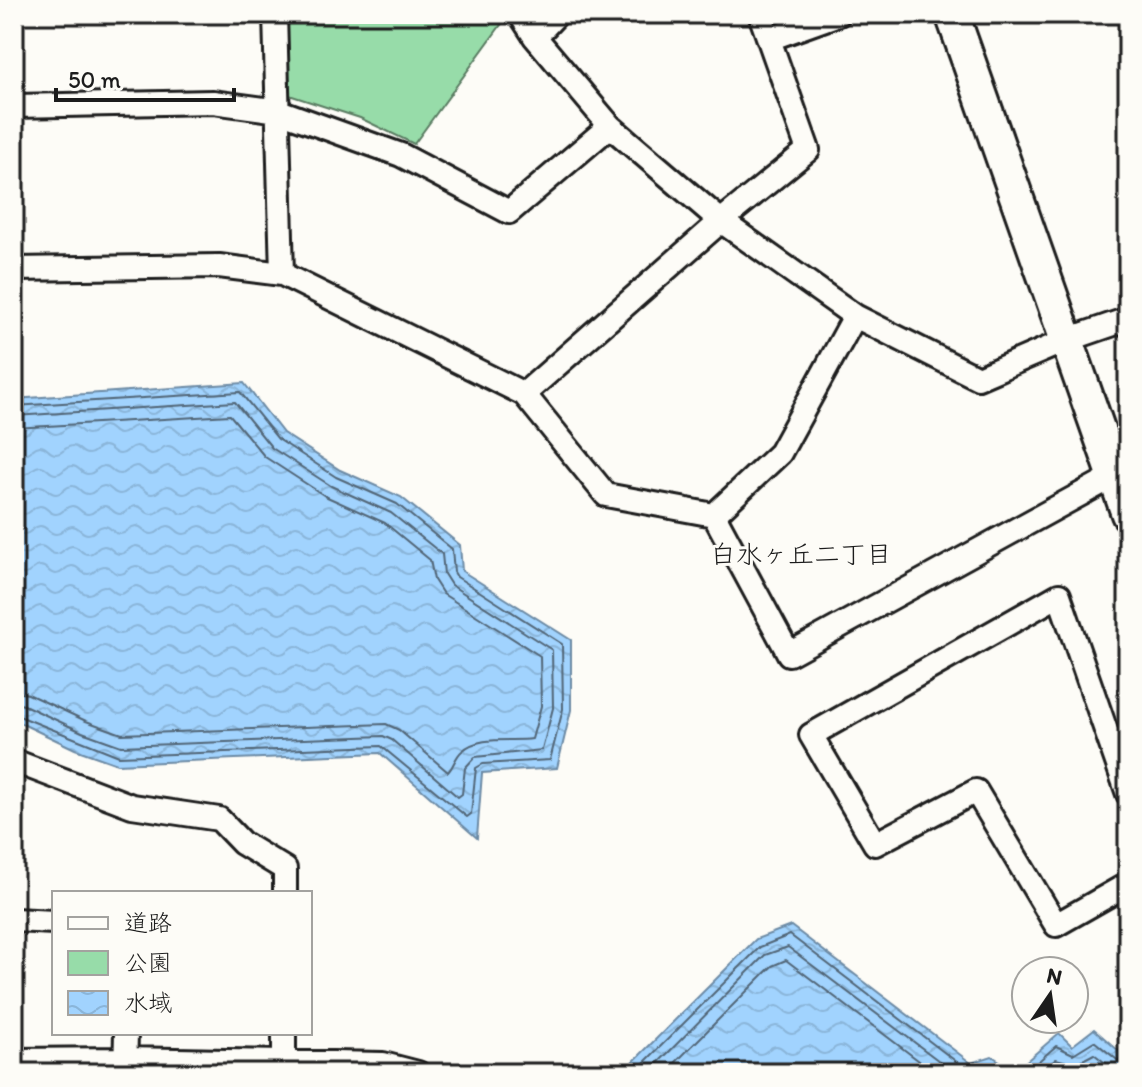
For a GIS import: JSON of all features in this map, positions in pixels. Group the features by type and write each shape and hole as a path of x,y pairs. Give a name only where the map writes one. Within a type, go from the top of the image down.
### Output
{"street":[{"path":"275,14 282,274"},
{"path":"520,14 535,37 610,126 721,221 855,316 978,378 1067,340 1128,319"},
{"path":"535,37 557,14"},
{"path":"524,394 721,221 808,150 760,14"},
{"path":"769,39 839,14"},
{"path":"952,14 1128,514"},
{"path":"14,106 213,102 279,111 401,155 509,212 610,126"},
{"path":"14,269 219,266 282,274 524,394 606,495 714,515"},
{"path":"714,515 780,453 855,316"},
{"path":"714,515 789,654 1114,476"},
{"path":"1128,794 1059,595 811,735 875,844 976,791 1056,925 1128,884"},
{"path":"14,761 132,806 219,819 242,843 285,869 285,891"},
{"path":"14,920 52,922"},
{"path":"125,1066 126,1035"},
{"path":"284,1035 284,1063"},
{"path":"14,1060 125,1066 383,1064 418,1073"}],"green space":[{"path":"287,14 508,15 414,144 360,118 289,95"}],"water":[{"path":"244,383 283,433 340,470 401,497 460,545 462,571 571,640 571,710 557,768 482,773 477,838 380,753 117,764 75,749 14,720 14,399"},
{"path":"791,926 971,1063 992,1056 1015,1071 1057,1035 1061,1035 1072,1046 1094,1029 1128,1059 1125,1073 622,1073 756,939"}],"district":[{"name":"白水ヶ丘二丁目","path":"801,554"}]}
